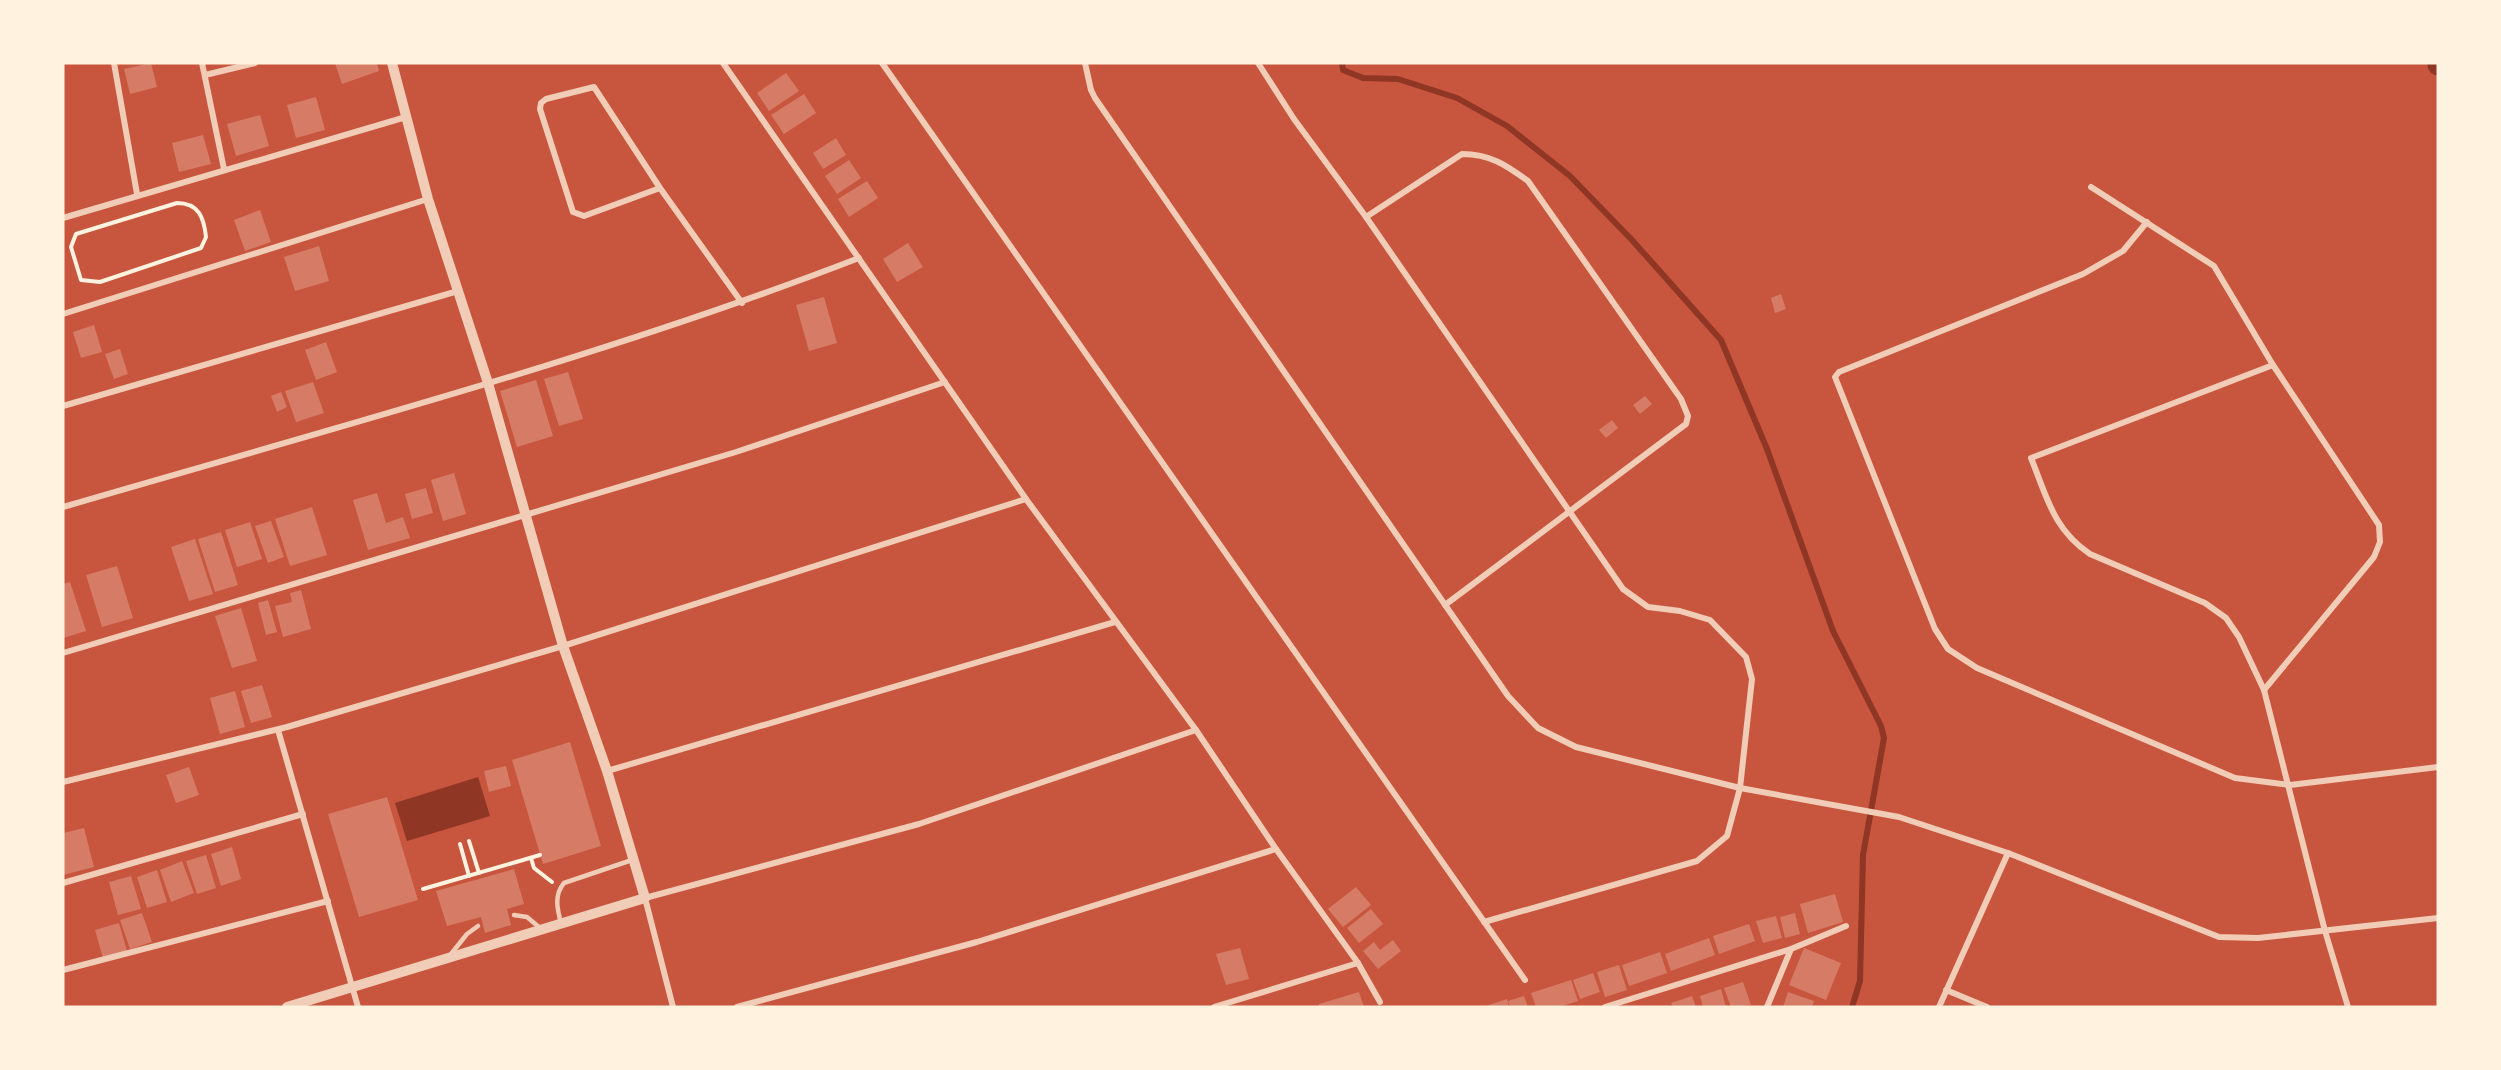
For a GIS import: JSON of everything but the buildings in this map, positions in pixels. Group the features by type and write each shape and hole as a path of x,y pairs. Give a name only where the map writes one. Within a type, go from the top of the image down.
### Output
{"street":[{"path":"114,63 137,194"},
{"path":"202,63 224,169"},
{"path":"205,75 255,63"},
{"path":"392,63 428,199 488,383 563,646 607,771 645,898 673,1007"},
{"path":"723,63 1026,499 1196,730 1276,849 1358,963 1380,1002"},
{"path":"882,63 1525,980"},
{"path":"1085,63 1095,98 1508,696 1538,728 1576,747 1740,788 1856,807 1899,817 2008,853 2218,937 2258,938 2438,918"},
{"path":"1258,63 1294,119 1366,217 1571,510 1623,589 1648,607 1680,610 1710,620 1746,657 1752,680 1740,788 1726,836 1697,861 1484,922"},
{"path":"660,188 584,216 573,212 540,109 541,103 546,99 594,87 660,188 742,303"},
{"path":"63,218 137,194 406,117"},
{"path":"1366,217 1462,154 1494,158 1528,181 1681,399 1688,416 1686,424 1445,605"},
{"path":"2091,187 2214,266 2273,365 2372,511 2379,525 2380,542 2374,557 2264,690"},
{"path":"63,314 428,199"},
{"path":"2147,222 2123,251 2083,274 1839,372 1835,377 1935,629 1948,649 1986,673 2235,778 2289,785 2438,767"},
{"path":"63,507 488,383 742,303 859,258"},
{"path":"63,406 458,291"},
{"path":"2273,365 2031,458 2056,521 2073,543 2090,554 2205,603 2226,618 2239,637 2264,690 2325,931 2348,1007"},
{"path":"63,653 736,452 945,382"},
{"path":"63,782 278,730 563,646 1026,499"},
{"path":"607,771 1115,622"},
{"path":"278,730 358,1007"},
{"path":"287,1007 645,898 919,824 1196,730"},
{"path":"63,883 303,814"},
{"path":"737,1007 977,942 1276,849"},
{"path":"1940,1007 2008,853"},
{"path":"63,970 328,901"},
{"path":"1605,1007 1791,949 1846,926"},
{"path":"1767,1007 1791,949"},
{"path":"1214,1007 1358,963"},
{"path":"1946,990 1987,1007"}],"lane":[{"path":"561,923 557,906 560,888 564,883 632,860"},
{"path":"514,915 527,916 542,930"},
{"path":"448,958 467,934 478,926"}],"path":[{"path":"184,203 198,208 206,237 201,248 100,282 88,282 81,280 71,243 78,232 91,228 184,203"},
{"path":"469,842 479,873"},
{"path":"460,844 469,876"},
{"path":"423,890 540,855"},
{"path":"531,858 534,868 560,888"}],"shaded area":[{"path":"478,777 490,816 407,841 395,803"}],"waterway":[{"path":"1342,63 1343,70 1363,78 1398,79 1457,98 1507,126 1570,176 1632,240 1721,340 1767,449 1833,631 1881,726 1884,738 1863,855 1860,981 1852,1007"}]}
